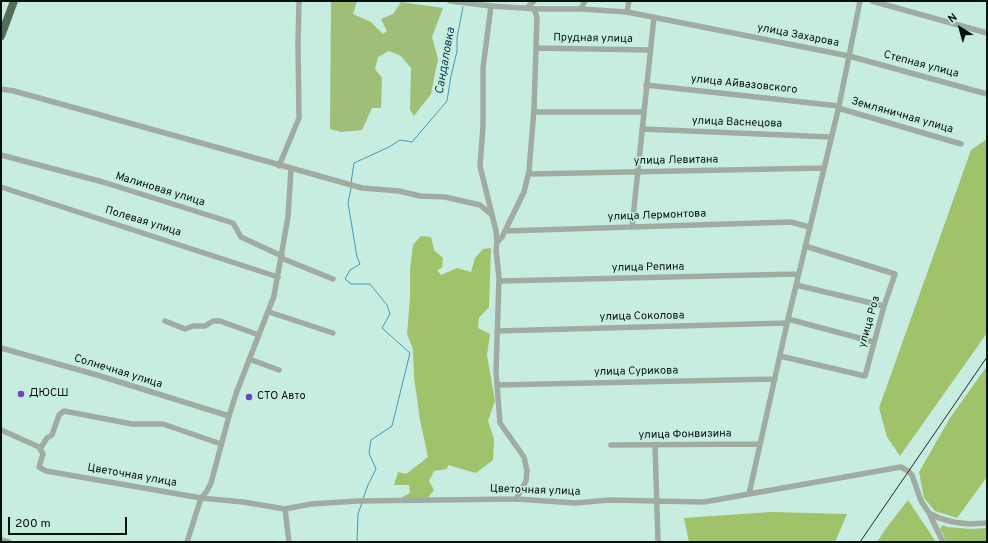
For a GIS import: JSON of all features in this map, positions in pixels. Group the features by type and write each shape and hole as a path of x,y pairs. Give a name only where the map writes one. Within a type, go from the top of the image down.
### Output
{"highway":[{"path":"1,36 14,1"}],"street":[{"path":"279,166 299,118 299,1"},
{"name":"улица Захарова","path":"450,1 531,9 581,9 627,12 849,56"},
{"path":"496,242 502,237 524,192 529,174 534,112 537,17 531,9 534,1"},
{"path":"581,9 585,1"},
{"path":"627,12 630,1"},
{"path":"749,494 809,226 839,107 860,1"},
{"path":"872,1 987,33"},
{"path":"491,6 482,68 480,166 496,231 499,281 497,385 500,422 524,457 527,471 526,481 516,499"},
{"path":"632,227 654,17"},
{"name":"Прудная улица","path":"536,48 650,50"},
{"name":"Степная улица","path":"849,56 987,94"},
{"name":"улица Айвазовского","path":"646,84 839,107"},
{"path":"1,89 14,91 279,166 313,174 344,184 362,188 399,191 420,196 445,197 480,205 492,216"},
{"name":"Земляничная улица","path":"839,107 961,144"},
{"path":"534,112 644,112"},
{"name":"улица Васнецова","path":"642,129 831,137"},
{"name":"Малиновая улица","path":"1,155 103,182 233,223 241,237 333,279"},
{"path":"187,542 201,498 208,491 211,483 229,416 249,359 269,312 274,296 288,217 291,168"},
{"name":"улица Левитана","path":"529,174 823,168"},
{"name":"Полевая улица","path":"1,187 278,277"},
{"name":"улица Лермонтова","path":"504,231 792,222 809,226"},
{"name":"улица Роз","path":"780,356 865,376 884,306 896,274 805,246"},
{"name":"улица Репина","path":"499,281 798,274"},
{"path":"796,285 884,306"},
{"path":"269,312 332,333"},
{"path":"165,321 185,329 193,326 205,326 213,321 220,321 259,335"},
{"name":"улица Соколова","path":"497,331 787,321 874,342"},
{"name":"Солнечная улица","path":"1,348 97,375 229,416"},
{"path":"249,359 280,370"},
{"name":"улица Сурикова","path":"497,385 775,378"},
{"path":"1,430 34,444 40,449 47,438 52,435 59,415 64,411 132,424 164,424 221,444"},
{"name":"улица Фонвизина","path":"610,445 760,444"},
{"path":"655,445 658,542"},
{"name":"Цветочная улица","path":"40,449 43,454 39,466 46,471 201,498 243,502 285,509 311,504 357,501 516,499 575,503 609,500 704,502 900,467 912,475 921,501 929,513 943,542"},
{"path":"285,509 289,542"},
{"path":"929,513 953,522 969,524 987,522"},
{"path":"1,540 9,542"}],"green space":[{"path":"331,1 357,1 353,14 371,22 383,34 387,31 381,19 393,14 401,2 443,8 432,37 438,59 431,94 414,116 410,110 411,68 401,56 389,51 378,57 375,69 382,78 381,108 372,108 362,130 341,132 330,129"},
{"path":"987,139 987,333 900,456 887,437 879,408 971,150"},
{"path":"421,236 431,237 434,250 443,258 442,268 437,270 441,275 457,268 471,272 475,258 483,249 491,248 489,307 479,318 478,328 490,334 487,355 495,401 488,421 494,439 493,460 476,473 448,465 447,469 434,471 429,481 434,490 426,500 401,498 410,493 409,485 394,485 398,472 406,474 428,457 420,420 414,377 413,349 407,334 410,298 410,270 413,245"},
{"path":"987,366 987,477 957,518 935,511 924,498 919,472 950,418"},
{"path":"908,500 936,542 877,542 887,527"},
{"path":"771,512 847,514 835,542 689,542 684,518"},
{"path":"942,525 947,527 971,529 987,528 987,542 946,542 940,529"}],"waterway":[{"name":"Сандаловка","path":"351,183 354,163 389,147 400,140 412,142 447,101 457,51 457,38 463,7"},
{"name":"Сандаловка","path":"351,188 348,203 357,257 360,264 350,270 345,279 351,284 370,284 387,305 390,314 382,328 410,353 392,426 371,440 369,453 376,469 363,499"},
{"name":"Сандаловка","path":"357,542 358,514 362,503"}],"railway":[{"path":"860,542 987,357"}],"place":[{"name":"ДЮСШ","path":"21,394"},
{"name":"СТО Авто","path":"249,397"}]}
